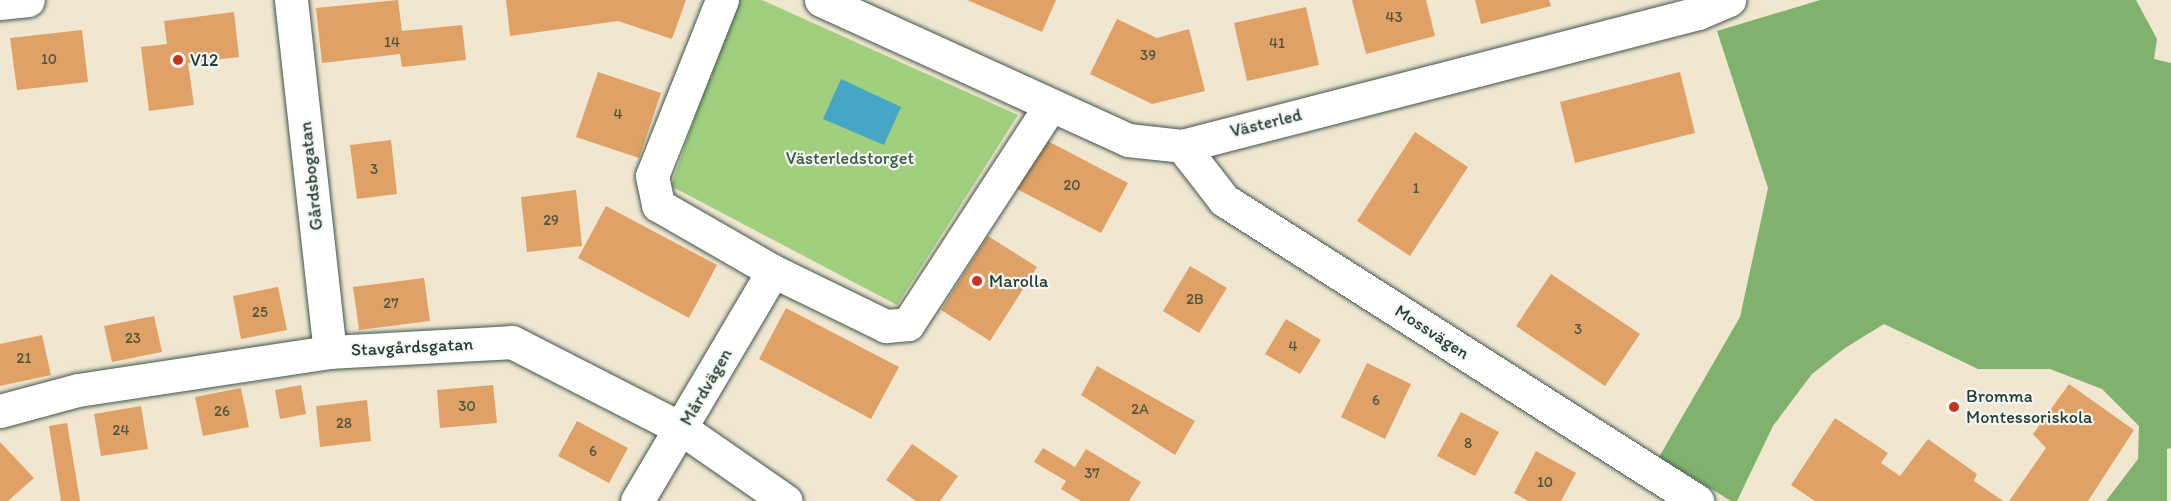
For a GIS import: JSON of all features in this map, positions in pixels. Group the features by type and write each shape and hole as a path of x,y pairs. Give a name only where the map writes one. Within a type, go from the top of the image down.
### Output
{"street":[{"path":"0,3 28,0"},
{"name":"Gårdsbogatan","path":"291,0 330,352"},
{"path":"722,0 652,176 658,205 773,271 886,326 908,324 1050,106"},
{"name":"Västerled","path":"821,0 1128,140 1182,146 1698,13 1729,0"},
{"name":"Mossvägen","path":"1182,146 1224,200 1697,501"},
{"name":"Mårdvägen","path":"637,501 682,429 773,271"},
{"name":"Stavgårdsgatan","path":"0,411 78,390 330,352 512,342 682,429 786,501"}],"green space":[{"name":"Västerledstorget","path":"736,0 762,0 1018,115 897,305 671,186"},
{"path":"1820,0 2136,0 2157,39 2154,59 2171,63 2171,448 2167,449 2167,501 2106,501 2138,459 2139,426 2102,389 2050,369 1978,369 1884,324 1845,348 1812,374 1773,426 1737,501 1731,501 1659,457 1740,317 1768,188 1717,31"}],"water":[{"path":"841,79 901,107 884,145 823,119"}],"building":[{"path":"398,0 402,31 462,25 466,60 402,67 400,54 322,63 316,8"},
{"path":"506,0 686,0 672,39 618,21 510,36"},
{"path":"967,0 1056,0 1042,32"},
{"path":"1352,0 1426,0 1435,36 1366,54"},
{"path":"1475,0 1549,0 1551,6 1481,24"},
{"path":"1306,7 1319,65 1247,81 1234,23"},
{"name":"V12","path":"234,12 239,57 188,63 194,105 149,111 141,47 167,44 164,21"},
{"path":"1117,19 1157,38 1189,29 1205,91 1152,104 1090,74"},
{"path":"82,30 88,82 17,90 10,38"},
{"path":"598,72 661,93 639,158 576,137"},
{"path":"1680,72 1695,133 1575,163 1560,102"},
{"path":"1415,132 1468,167 1410,256 1357,221"},
{"path":"1042,138 1128,183 1101,233 1015,188"},
{"path":"391,140 397,194 357,199 350,145"},
{"path":"576,190 582,246 527,252 521,197"},
{"path":"606,206 717,265 689,318 578,258"},
{"path":"988,236 1037,267 990,341 941,310"},
{"path":"1190,266 1227,288 1199,333 1163,311"},
{"path":"1551,274 1640,334 1605,386 1516,326"},
{"path":"424,278 430,321 359,330 353,287"},
{"path":"278,287 287,330 241,339 233,296"},
{"path":"786,308 899,367 871,419 759,359"},
{"path":"154,316 162,352 112,362 104,326"},
{"path":"1286,319 1321,340 1300,374 1265,354"},
{"path":"42,335 51,375 0,386 0,344"},
{"path":"1367,363 1411,384 1385,439 1341,417"},
{"path":"1097,366 1195,421 1175,455 1081,395"},
{"path":"2069,384 2134,430 2088,501 2009,501 2046,448 2033,434"},
{"path":"301,385 306,414 280,419 275,390"},
{"path":"493,385 497,423 440,428 437,390"},
{"path":"241,388 249,427 203,436 195,397"},
{"path":"367,400 371,441 320,447 316,406"},
{"path":"141,406 148,449 101,456 94,414"},
{"path":"1461,412 1499,432 1475,476 1437,456"},
{"path":"1835,418 1888,453 1881,463 1900,476 1928,439 1977,474 1974,481 2003,501 1815,501 1791,485"},
{"path":"577,421 628,448 609,483 558,456"},
{"path":"67,423 80,501 61,501 49,426"},
{"path":"0,442 34,478 8,501 0,501"},
{"path":"912,444 958,476 940,501 916,501 886,480"},
{"path":"1043,448 1075,467 1086,449 1141,482 1129,501 1081,501 1061,489 1066,481 1034,462"},
{"path":"1536,451 1576,473 1561,501 1528,501 1514,493"}],"place":[{"name":"V12","path":"178,60"},
{"name":"Marolla","path":"977,281"},
{"name":"Bromma Montessoriskola","path":"1954,407"}]}
